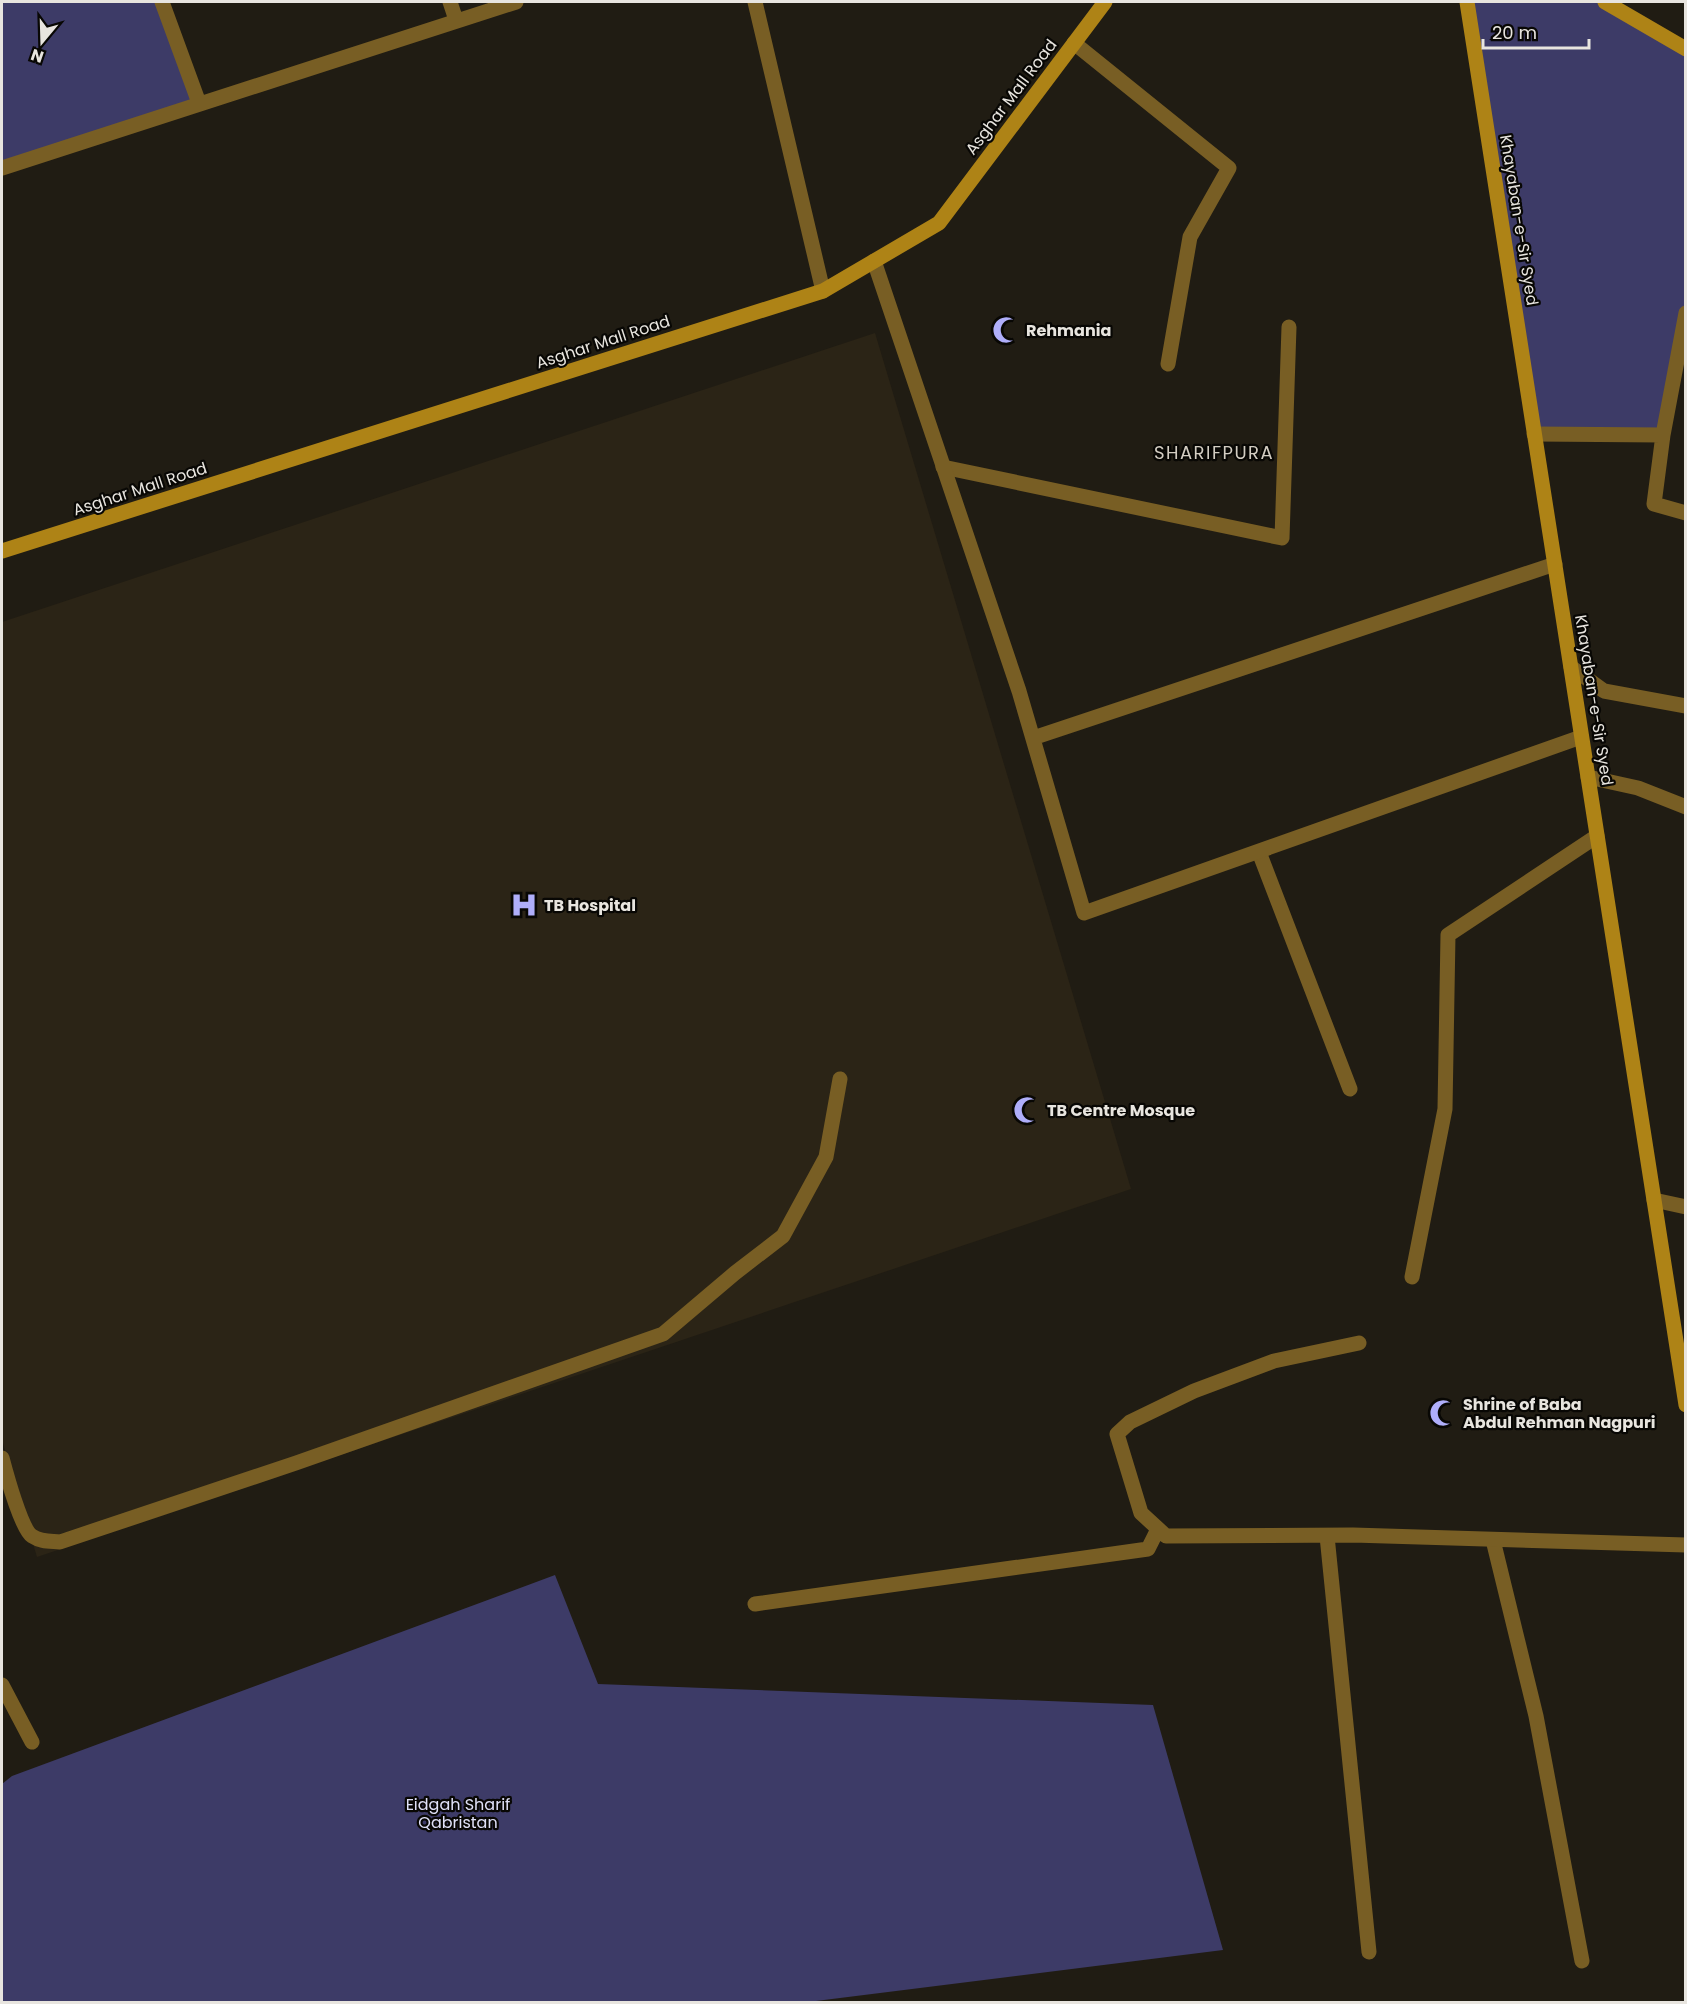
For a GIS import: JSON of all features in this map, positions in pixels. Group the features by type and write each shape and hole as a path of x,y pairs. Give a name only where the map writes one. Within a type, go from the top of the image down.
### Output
{"main road":[{"name":"Asghar Mall Road","path":"2,551 823,291 939,223 1105,2"},
{"name":"Khayaban-e-Sir Syed","path":"1467,2 1686,1405"},
{"path":"1605,2 1686,49"}],"street":[{"path":"162,2 199,104"},
{"path":"450,2 456,20"},
{"path":"2,168 516,2"},
{"path":"755,2 823,291"},
{"path":"1074,43 1229,168 1190,237 1168,364"},
{"path":"874,261 1033,738 1084,913 1581,737"},
{"path":"1686,313 1663,435 1654,504 1686,513"},
{"path":"943,467 1282,538 1289,327"},
{"path":"1534,434 1663,435"},
{"path":"1033,738 1555,564"},
{"path":"1571,667 1604,691 1686,706"},
{"path":"1588,777 1638,788 1686,807"},
{"path":"1412,1277 1445,1109 1448,935 1597,836"},
{"path":"1259,852 1350,1089"},
{"path":"2,1458 20,1517 30,1535 44,1541 60,1542 161,1506 296,1463 663,1334 783,1236 826,1157 840,1079"},
{"path":"1654,1200 1686,1207"},
{"path":"1359,1342 1274,1361 1194,1391 1130,1422 1117,1434 1141,1513 1166,1536 1328,1536 1686,1545"},
{"path":"755,1604 1148,1550 1158,1528"},
{"path":"1328,1536 1369,1952"},
{"path":"1493,1540 1536,1716 1582,1960"},
{"path":"2,1688 32,1742"}],"shaded area":[{"name":"TB Hospital","path":"875,333 1131,1189 37,1557 2,1440 2,622"}],"green space":[{"path":"2,2 162,2 199,103 2,168"},
{"path":"1467,2 1600,2 1685,50 1685,313 1663,435 1534,434"},
{"name":"Eidgah Sharif Qabristan","path":"555,1575 598,1684 1153,1705 1223,1950 808,2002 2,2002 2,1784 12,1776"}],"place":[{"name":"Rehmania","path":"1006,330"},
{"name":"TB Hospital","path":"524,905"},
{"name":"TB Centre Mosque","path":"1027,1110"},
{"name":"Shrine of Baba Abdul Rehman Nagpuri","path":"1443,1413"}],"district":[{"name":"SHARIFPURA","path":"1214,452"}]}
